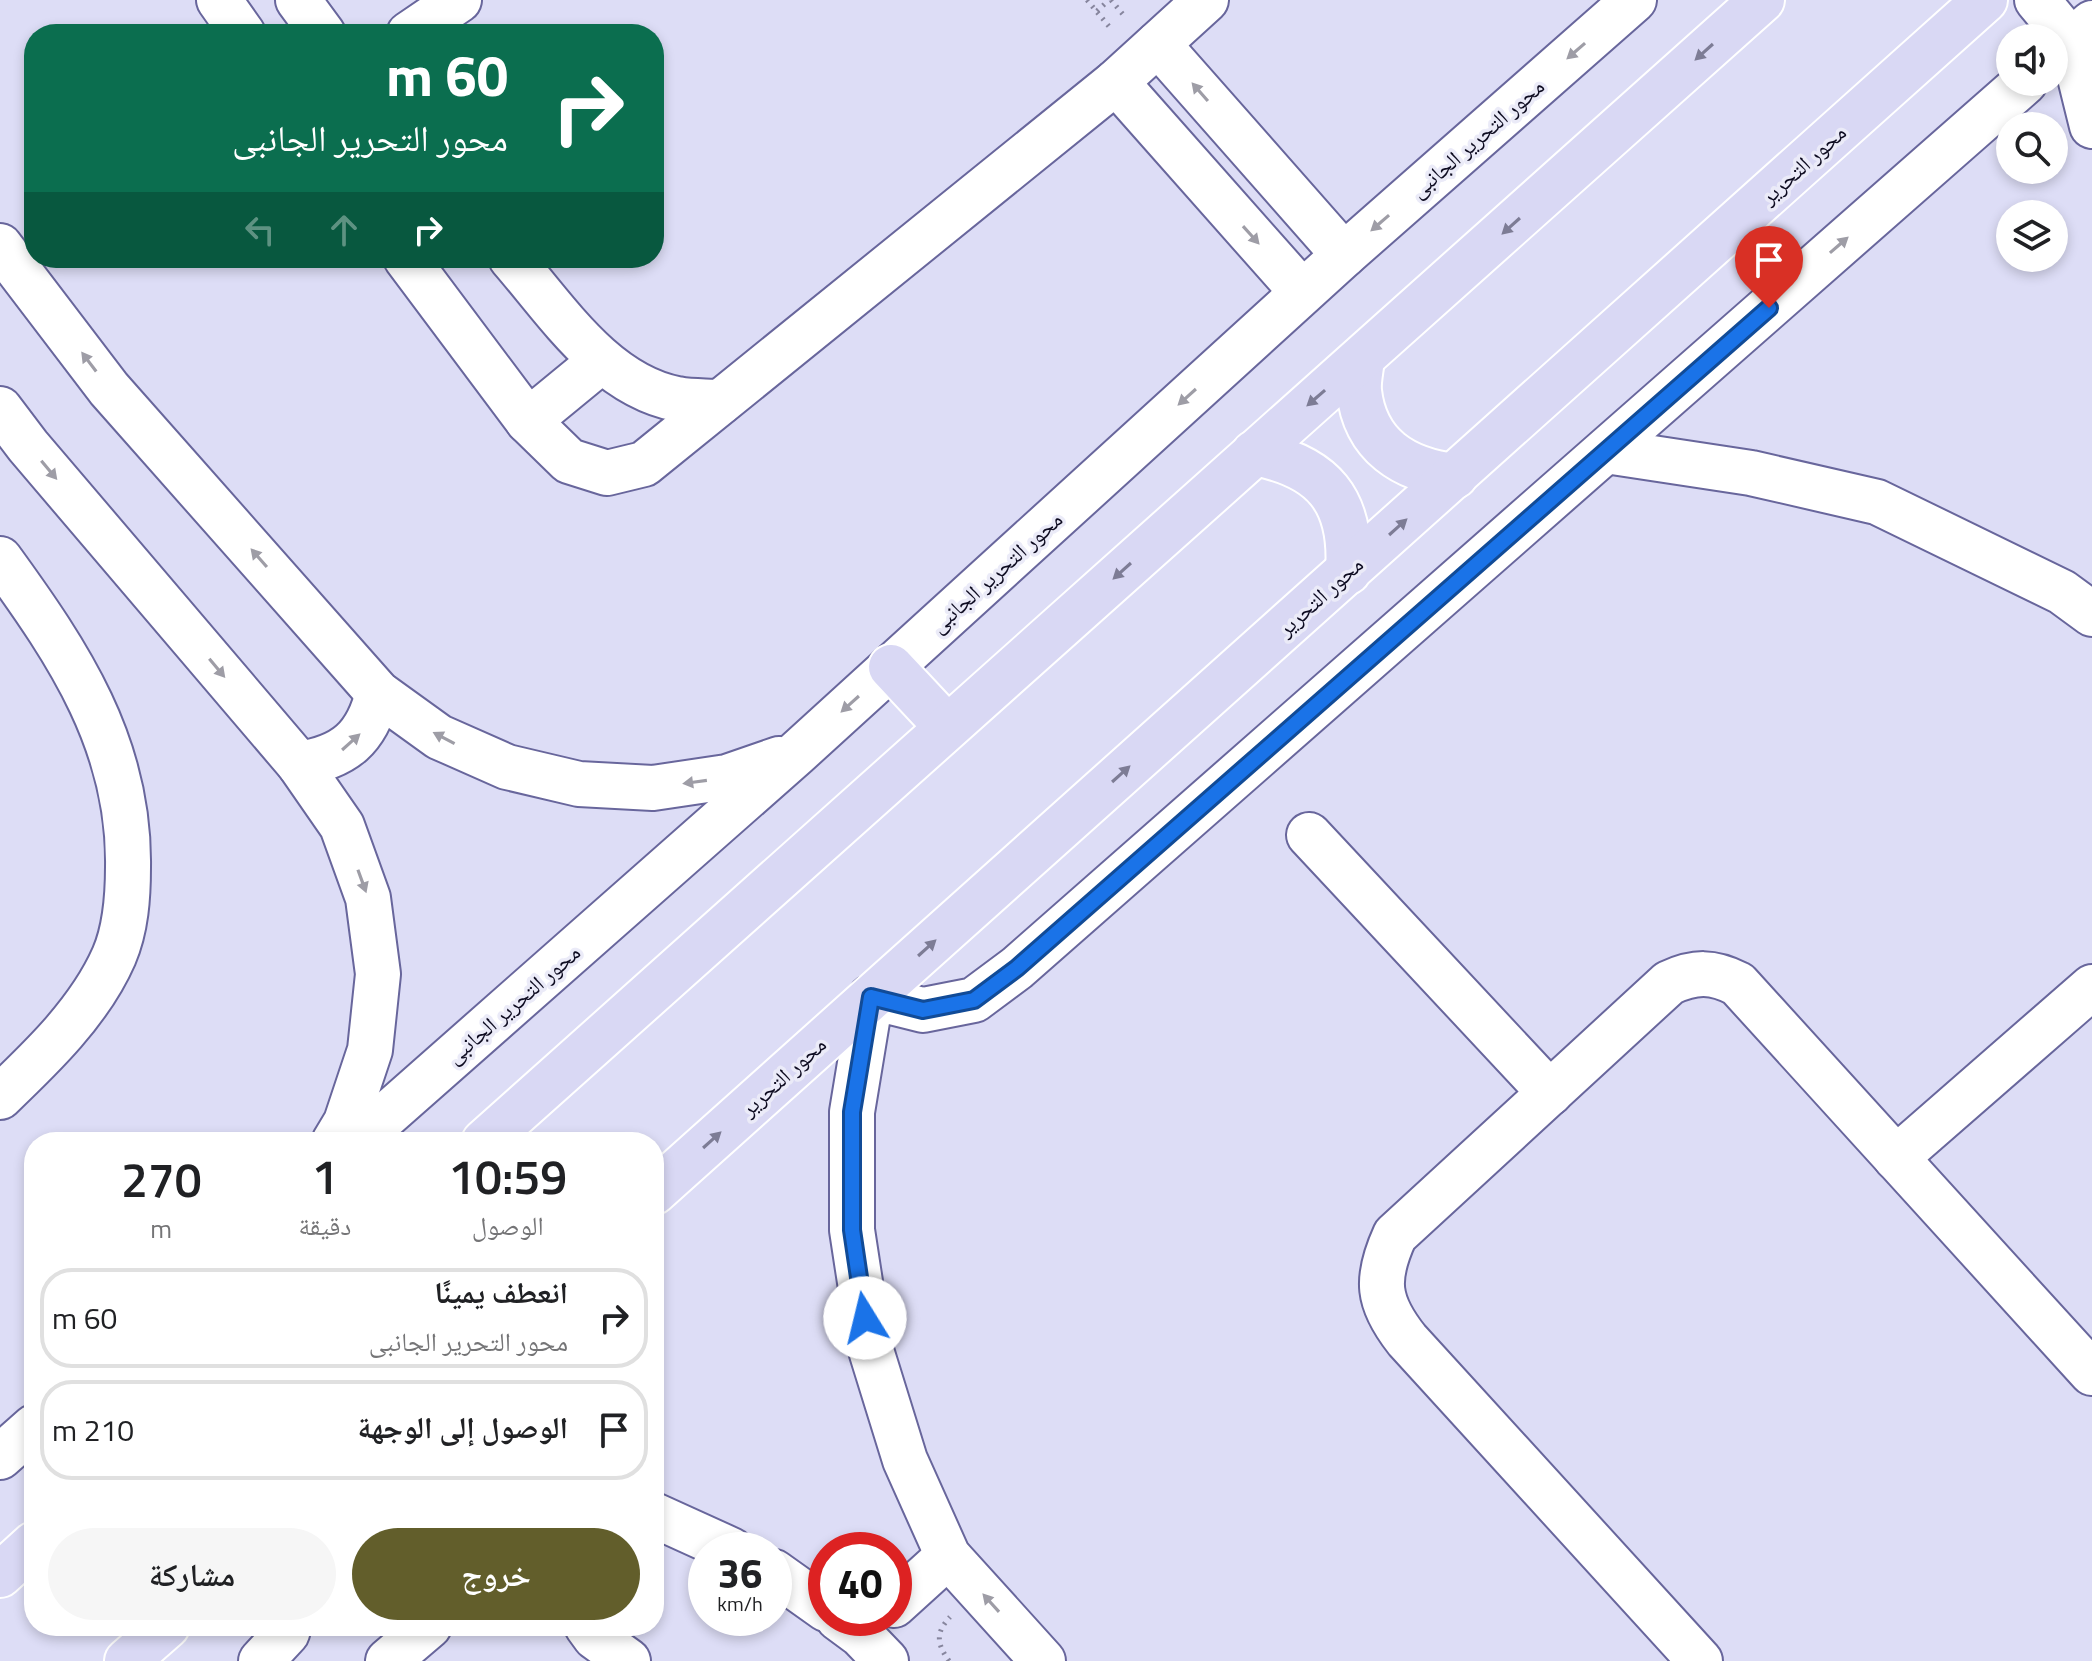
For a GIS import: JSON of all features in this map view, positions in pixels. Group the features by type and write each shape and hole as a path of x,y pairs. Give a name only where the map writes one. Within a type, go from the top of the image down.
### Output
{"main road":[{"path":"495,1132 1762,0"},
{"name":"محور التحرير","path":"664,1183 1985,0"},
{"path":"1362,359 1358,388 1365,417 1379,441 1401,461 1426,472 1455,476"},
{"path":"1254,453 1281,458 1307,470 1329,490 1344,515 1350,543 1348,572"},
{"path":"891,667 947,727"},
{"path":"0,1575 24,1553"},
{"path":"127,1661 156,1636"}],"street":[{"path":"219,0 236,24"},
{"path":"298,0 316,24"},
{"path":"424,24 459,0"},
{"path":"413,268 528,421 569,461 607,473 644,464 1116,82 1206,0"},
{"name":"محور التحرير الجانبى","path":"367,1132 797,753 1302,292 1634,0"},
{"path":"2037,0 2072,40 2092,126"},
{"path":"1158,44 1344,255"},
{"path":"1116,82 1302,292"},
{"path":"1043,1661 948,1556 905,1460 870,1347 852,1230 852,1112 871,997 923,1010 974,1000 1017,968 2009,96"},
{"path":"0,246 109,389 378,693 439,737 507,767 579,784 653,788 727,777 797,753"},
{"path":"520,268 601,361 636,386 677,399 720,402"},
{"path":"528,421 601,361"},
{"path":"0,409 28,446 299,764 342,826 368,898 378,974 370,1050 340,1132"},
{"path":"1606,451 1751,473 1877,502 2062,592 2092,614"},
{"path":"0,559 46,622 94,706 118,770 129,838 128,906 114,956 84,1006 32,1067 0,1097"},
{"path":"299,764 322,761 343,751 360,735 372,715 378,693"},
{"path":"1309,835 1550,1093"},
{"path":"1681,1655 1407,1340 1389,1318 1381,1290 1383,1262 1395,1235 1669,983 1703,972 1738,984 2092,1373"},
{"path":"1896,1158 2092,987"},
{"path":"0,1457 24,1436"},
{"path":"664,1520 691,1532"},
{"path":"912,1589 948,1556"},
{"path":"261,1661 284,1636"},
{"path":"388,1661 417,1636"},
{"path":"594,1636 628,1661"}],"path":[{"path":"1097,11 1109,0"}],"route":[{"path":"865,1318 852,1230 852,1112 871,997 923,1010 974,1000 1017,968 1769,308"}]}
